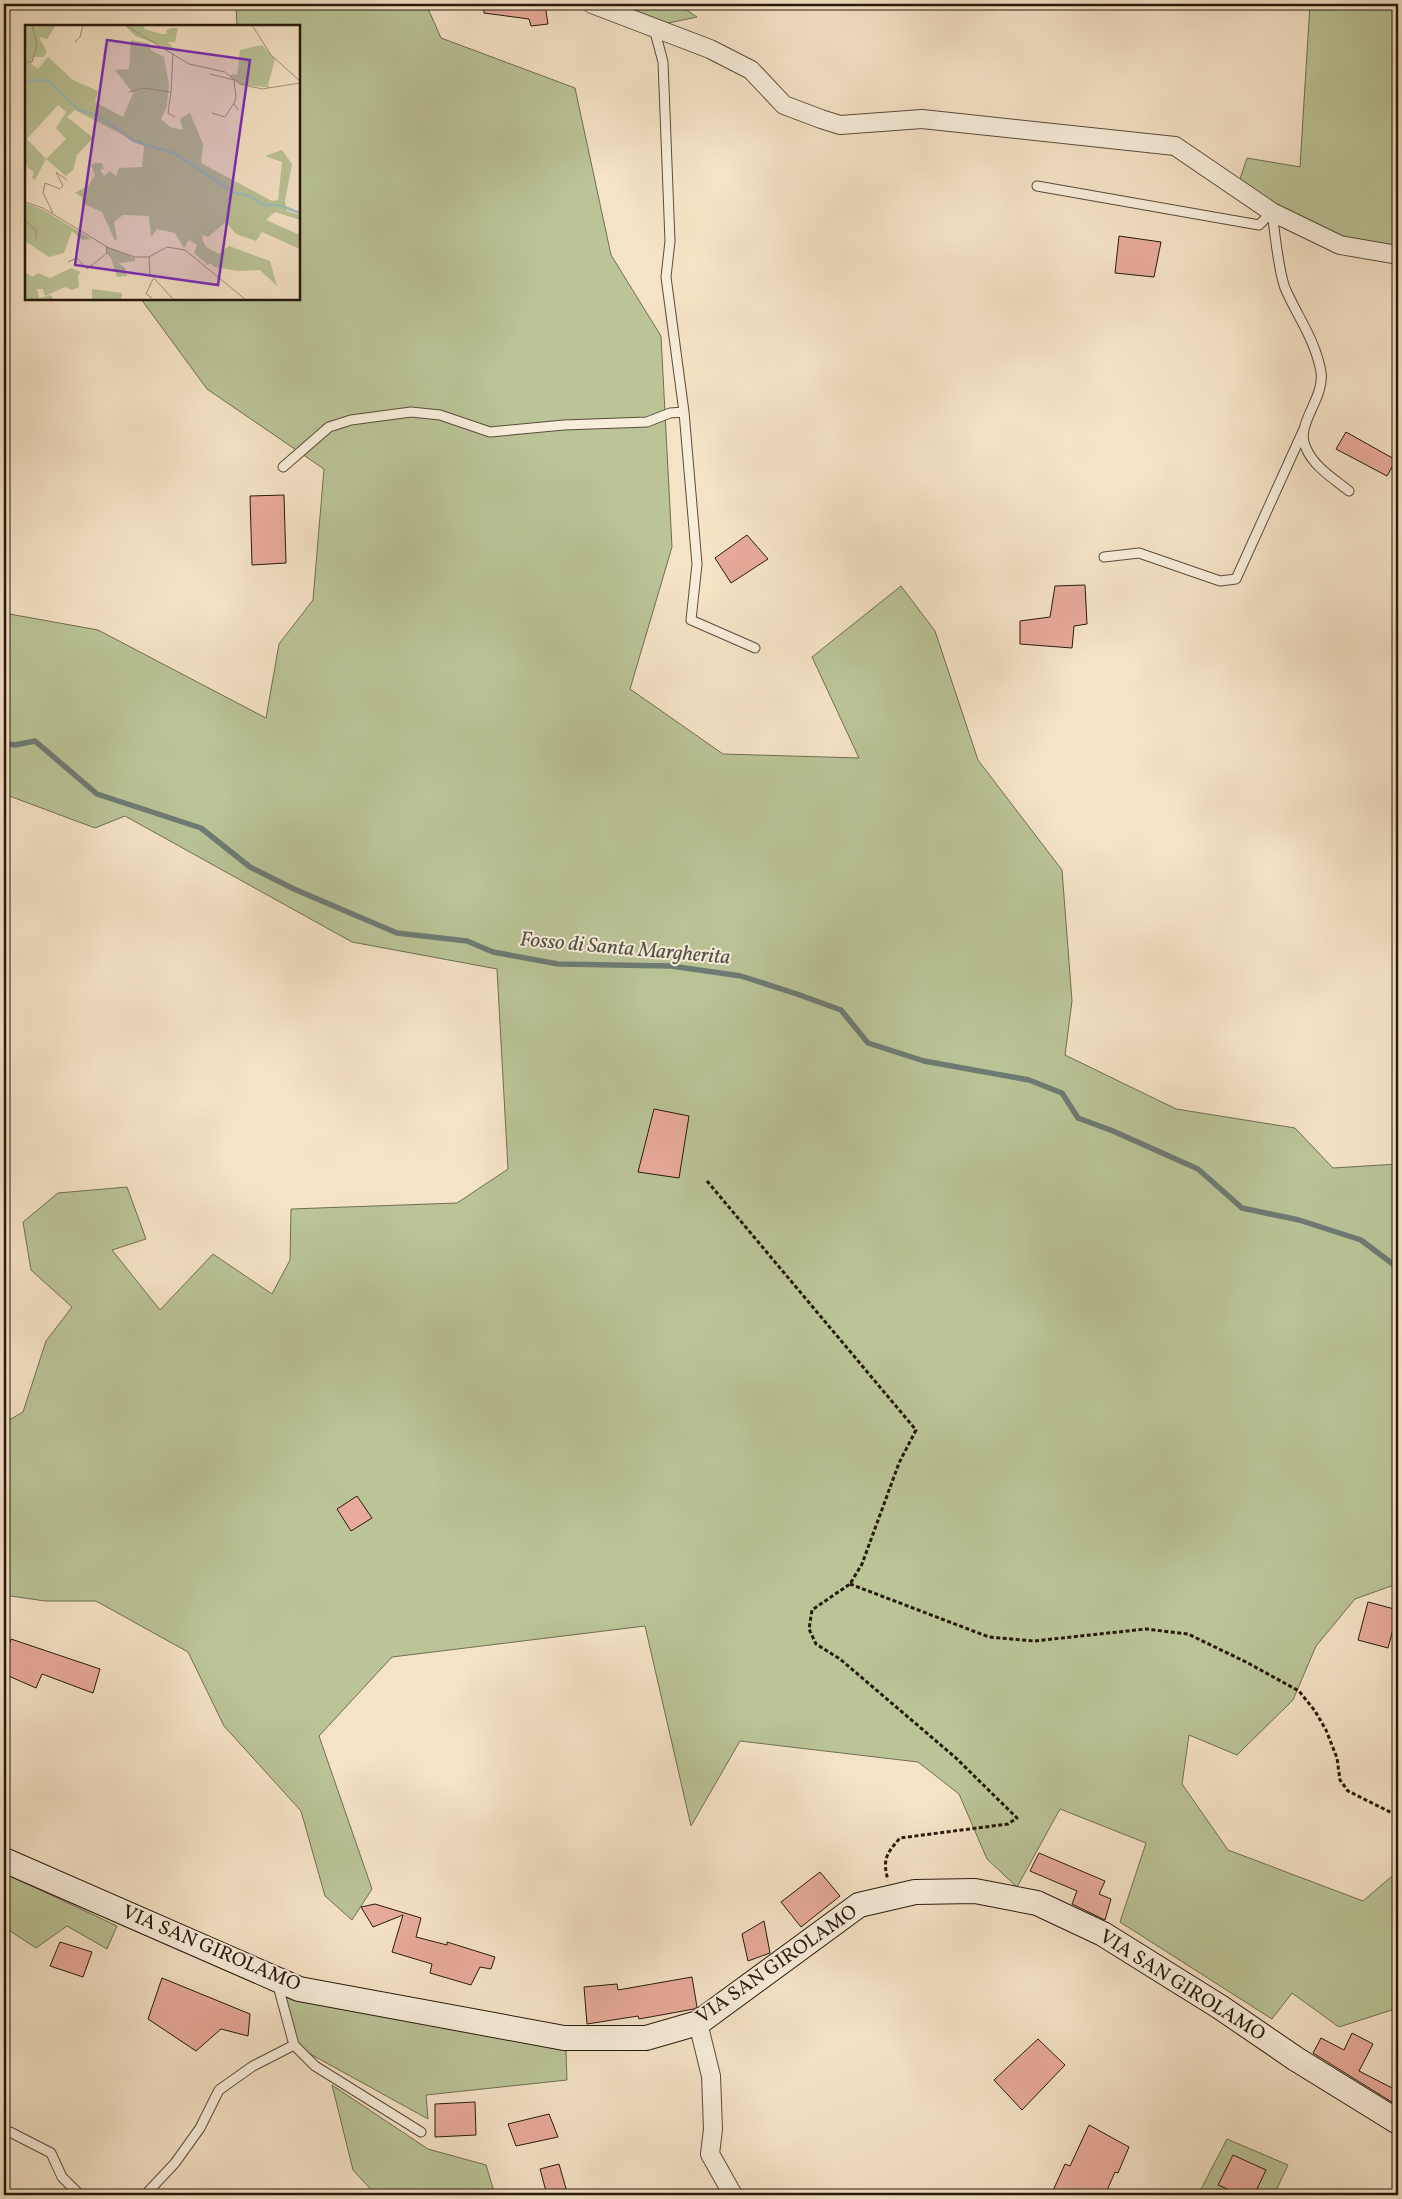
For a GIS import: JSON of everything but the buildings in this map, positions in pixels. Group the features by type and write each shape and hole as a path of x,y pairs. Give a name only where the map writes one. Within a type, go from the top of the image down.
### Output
{"street":[{"path":"592,4 654,26 710,49 751,70 784,105 821,120 840,125 922,119 1175,146 1272,212 1340,245 1398,255"},
{"name":"VIA SAN GIROLAMO","path":"4,1860 299,1989 564,2038 646,2038 698,2023 859,1905 915,1892 975,1891 1037,1903 1103,1934 1220,2007 1296,2059 1398,2122"},
{"path":"698,2023 711,2076 713,2128 710,2154 733,2195"}],"lane":[{"path":"654,26 663,62 670,241 666,277 684,412 697,564 691,620 755,648"},
{"path":"1037,186 1259,225 1272,212"},
{"path":"1104,556 1139,553 1220,581 1236,579 1321,390 1321,373 1313,340 1285,286 1272,212"},
{"path":"283,467 329,428 351,420 403,413 440,415 490,432 564,425 647,422 670,413 684,412"},
{"path":"1303,430 1305,447 1316,465 1349,491"},
{"path":"276,1979 294,2045 315,2066 421,2132"},
{"path":"145,2195 175,2163 200,2128 219,2090 253,2066 294,2045"},
{"path":"4,2131 10,2132 51,2153 62,2177 80,2195"}],"path":[{"path":"707,1181 916,1430 899,1463 862,1564 850,1584 812,1610 809,1630 816,1644 840,1659 956,1758 1017,1818 1008,1824 900,1838 886,1854 884,1868 893,1897"},
{"path":"850,1584 989,1637 1034,1641 1146,1629 1188,1634 1246,1662 1298,1691 1315,1712 1326,1730 1337,1758 1340,1780 1348,1791 1398,1816"}],"green space":[{"path":"236,4 426,4 441,38 575,88 611,255 661,336 672,547 630,689 723,754 859,758 812,657 901,586 935,631 978,760 1062,870 1072,1001 1065,1055 1176,1109 1295,1128 1333,1168 1398,1164 1398,1587 1394,1585 1355,1599 1316,1646 1293,1700 1237,1755 1189,1735 1182,1784 1228,1850 1363,1901 1398,1871 1398,2008 1339,2027 1292,1993 1272,2019 1120,1922 1146,1843 1060,1809 1017,1887 987,1859 959,1794 918,1762 740,1741 691,1826 645,1626 392,1657 319,1736 372,1889 352,1920 325,1896 301,1811 224,1726 188,1652 96,1601 45,1601 4,1595 4,1423 23,1412 46,1341 72,1307 31,1270 23,1222 58,1193 127,1187 146,1239 112,1250 160,1310 213,1254 272,1294 290,1260 291,1209 457,1203 508,1169 497,969 352,942 125,816 95,828 4,794 4,613 98,630 266,718 279,644 313,600 324,469 207,389 142,300 300,300 300,25 237,25"},
{"path":"592,4 678,4 697,17 654,26"},
{"path":"1310,4 1398,4 1398,255 1340,245 1237,188 1247,158 1300,167"},
{"path":"4,1873 117,1926 107,1949 67,1926 36,1948 4,1927"},
{"path":"276,1979 299,1989 566,2051 567,2080 426,2095 428,2119 294,2045"},
{"path":"332,2085 428,2149 486,2165 495,2195 376,2195 353,2170"},
{"path":"1227,2139 1288,2165 1274,2195 1198,2195"}],"waterway":[{"name":"Fosso di Santa Margherita","path":"4,743 15,745 35,741 97,794 201,828 250,867 294,889 397,933 467,941 493,952 558,964 671,966 741,976 841,1010 868,1043 924,1061 1029,1080 1062,1093 1078,1118 1113,1131 1198,1169 1242,1208 1299,1220 1361,1240 1398,1268"}]}
